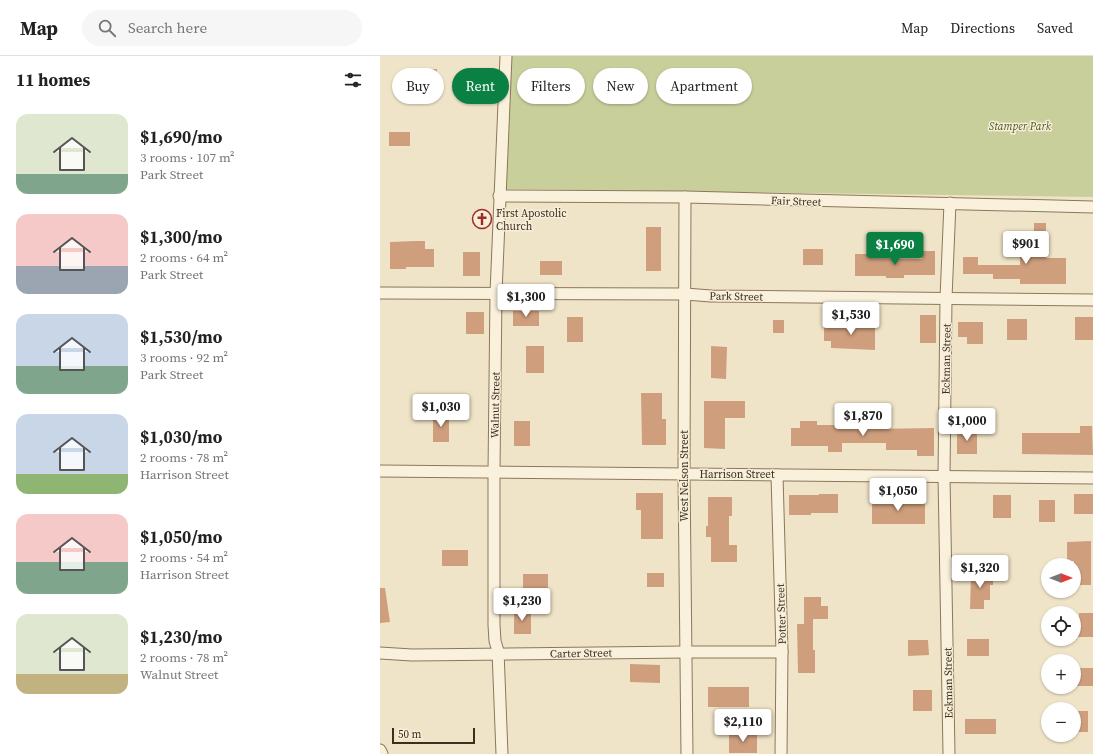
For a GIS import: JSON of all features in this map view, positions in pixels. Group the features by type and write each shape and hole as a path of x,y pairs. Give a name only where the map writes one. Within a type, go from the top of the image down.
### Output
{"street":[{"name":"Walnut Street","path":"502,754 498,654 494,625 494,472 496,293 506,56"},
{"name":"Fair Street","path":"499,196 685,197 826,202 950,203 1093,207"},
{"name":"West Nelson Street","path":"685,197 684,474 687,754"},
{"name":"Eckman Street","path":"949,754 944,476 946,298 950,203"},
{"name":"Park Street","path":"380,293 685,294 711,296 1093,300"},
{"name":"Harrison Street","path":"380,471 1093,478"},
{"name":"Potter Street","path":"777,474 782,652 781,754"},
{"name":"Carter Street","path":"380,653 412,655 782,652"},
{"path":"380,750 382,754"}],"green space":[{"name":"Stamper Park","path":"512,56 1093,56 1093,197 505,189"}],"building":[{"path":"389,132 410,132 410,146 389,146"},
{"path":"1034,223 1046,223 1046,258 1066,258 1066,284 1020,284 1020,279 993,279 993,274 963,274 963,257 978,257 978,265 1020,265 1020,251 1034,251"},
{"path":"646,227 661,227 661,271 646,271"},
{"path":"425,241 425,249 434,249 434,267 406,267 406,269 390,269 390,242"},
{"path":"803,249 823,249 823,265 803,265"},
{"path":"922,251 935,251 935,275 904,275 904,278 886,278 886,276 855,276 855,254 870,254 870,258 922,259"},
{"path":"463,252 480,252 480,276 463,276"},
{"path":"540,261 562,261 562,275 540,275"},
{"path":"513,311 539,311 539,326 513,326"},
{"path":"466,312 484,312 484,334 466,334"},
{"path":"920,315 936,315 936,343 920,343"},
{"path":"567,317 583,317 583,342 567,342"},
{"path":"1075,317 1093,317 1093,340 1075,340"},
{"path":"1007,319 1027,319 1027,340 1007,340"},
{"path":"773,320 784,320 784,333 773,333"},
{"path":"958,322 983,322 983,344 967,344 967,337 958,337"},
{"path":"861,323 875,323 875,350 831,348 831,341 824,341 824,325 861,325"},
{"path":"526,346 544,346 544,373 526,373"},
{"path":"711,346 727,347 726,379 711,378"},
{"path":"641,393 662,393 662,419 666,419 666,445 642,445"},
{"path":"704,401 745,401 745,418 725,418 725,449 704,448"},
{"path":"433,414 449,414 449,442 433,442"},
{"path":"856,418 872,418 872,429 934,428 934,456 917,456 917,450 886,450 886,443 842,443 842,452 828,452 828,446 791,446 791,428 800,428 800,421 817,421 817,425 856,425"},
{"path":"514,421 530,421 530,446 514,446"},
{"path":"1080,426 1092,426 1093,455 1022,454 1022,433 1080,433"},
{"path":"957,429 977,429 977,454 957,454"},
{"path":"636,493 663,493 663,539 641,539 641,510 636,510"},
{"path":"838,494 838,513 789,515 789,495"},
{"path":"1074,494 1093,494 1093,514 1074,514"},
{"path":"993,495 1011,495 1011,518 993,518"},
{"path":"708,497 732,497 732,516 729,516 729,545 737,545 737,562 711,562 711,537 706,537 706,526 708,526"},
{"path":"1039,500 1055,500 1055,522 1039,522"},
{"path":"872,501 925,501 925,524 872,524"},
{"path":"1091,541 1091,585 1081,585 1081,558 1067,558 1067,542"},
{"path":"442,550 468,550 468,566 442,566"},
{"path":"647,573 664,573 664,587 647,587"},
{"path":"971,573 993,573 993,585 990,585 990,600 984,600 984,609 970,609"},
{"path":"523,574 548,574 548,590 523,590"},
{"path":"380,588 385,588 390,622 380,623"},
{"path":"804,597 821,597 821,606 828,606 828,619 813,619 815,673 798,673 797,624 804,624"},
{"path":"514,611 531,611 531,634 514,634"},
{"path":"1081,613 1093,613 1093,637 1081,637"},
{"path":"967,639 989,639 989,656 967,656"},
{"path":"908,640 928,640 929,655 908,656"},
{"path":"630,664 660,665 660,683 630,682"},
{"path":"1081,668 1093,668 1093,686 1081,686"},
{"path":"708,687 749,687 749,707 708,707"},
{"path":"913,690 932,690 932,711 913,711"},
{"path":"1081,711 1088,711 1088,732 1081,732"},
{"path":"965,719 996,719 996,734 965,734"},
{"path":"729,733 757,733 757,753 729,753"}],"place":[{"name":"First Apostolic Church","path":"482,219"}]}
